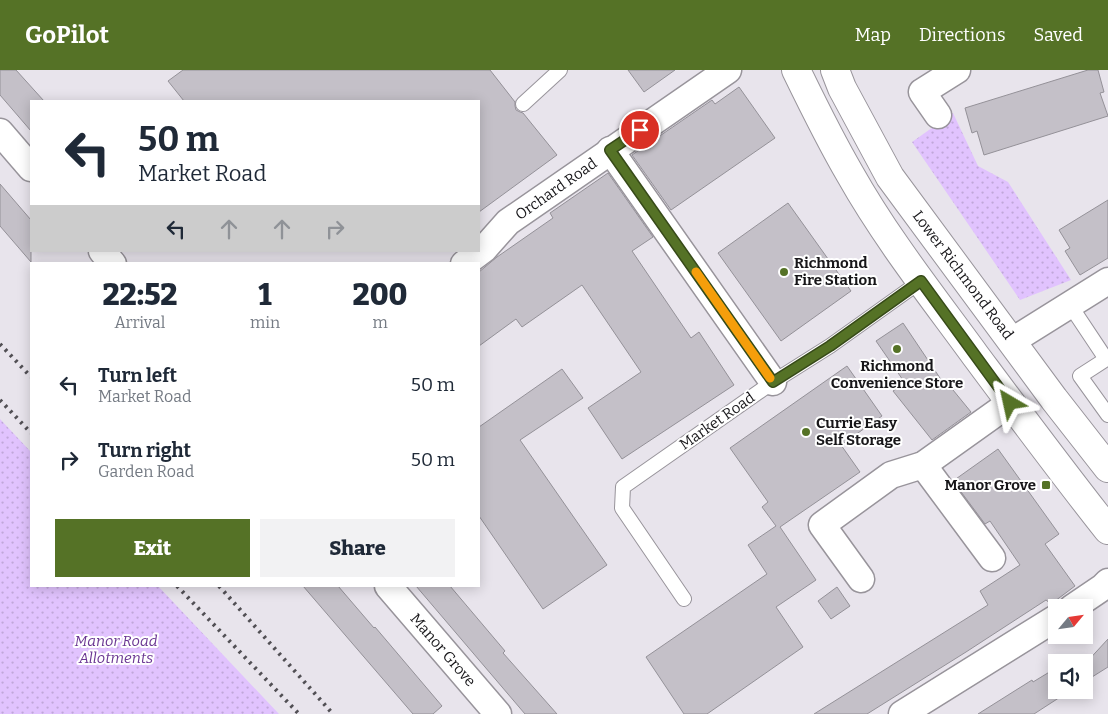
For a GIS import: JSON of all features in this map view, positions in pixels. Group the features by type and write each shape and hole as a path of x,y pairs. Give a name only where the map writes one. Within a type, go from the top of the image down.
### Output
{"highway":[{"path":"796,70 851,176 896,247 1010,403 1108,530"},
{"name":"Lower Richmond Road","path":"834,70 890,177 1054,399 1107,464"},
{"path":"878,219 888,213 895,201 890,177"}],"street":[{"name":"Orchard Road","path":"480,252 508,222 728,70"},
{"path":"938,115 922,92 957,70"},
{"path":"0,132 30,167"},
{"path":"610,150 773,382"},
{"path":"103,252 111,262"},
{"name":"Orchard Road","path":"466,262 480,252"},
{"path":"1012,341 1108,281"},
{"path":"861,579 822,525 891,475 923,465 1010,403"},
{"path":"923,465 992,558"},
{"path":"1085,599 1108,582"},
{"name":"Manor Grove","path":"389,587 498,714"},
{"path":"908,713 1048,623"}],"lane":[{"path":"522,104 560,70"},
{"name":"Market Road","path":"684,599 622,508 623,486 773,382 830,346 921,281"},
{"path":"1070,305 1104,363 1080,376 1108,415"}],"green space":[{"path":"953,113 978,166 1008,182 1071,280 1020,300 912,142"},
{"name":"Manor Road Allotments","path":"0,419 30,451 30,587 159,587 279,714 0,714"}],"building":[{"path":"0,70 16,70 43,100 30,100 30,130 0,95"},
{"path":"183,70 490,70 515,102 516,110 523,113 557,155 480,211 480,100 183,100 168,81"},
{"path":"628,70 675,70 644,92"},
{"path":"1088,70 1098,70 1104,92 1100,93 1108,116 984,155 977,131 972,133 965,108"},
{"path":"739,87 775,138 671,210 632,155 712,100 715,104"},
{"path":"608,173 653,237 632,251 691,338 699,332 734,385 622,459 588,408 641,372 582,285 522,327 516,319 480,345 480,271 553,218 550,213"},
{"path":"0,184 30,219 31,262 0,226"},
{"path":"1108,200 1108,258 1080,275 1065,251 1070,248 1059,230"},
{"name":"Richmond Fire Station","path":"788,203 851,291 781,341 718,253"},
{"path":"903,323 942,381 944,379 971,412 932,440 893,391 905,383 876,341"},
{"path":"847,366 882,416 841,445 860,472 780,527 816,580 776,607 803,647 707,714 684,714 646,657 767,574 748,545 776,526 762,507 768,502 730,448"},
{"path":"562,369 583,398 520,440 607,565 543,609 480,517 480,426"},
{"path":"998,449 1059,534 1045,544 1075,586 1058,599 1048,599 1048,602 1046,600 867,714 814,714 988,605 980,591 1020,565 990,521 985,524 953,481"},
{"path":"304,587 339,587 442,706 433,714 413,714"},
{"path":"417,587 451,587 505,651 503,653 557,714 525,714"},
{"path":"837,587 850,606 831,619 818,601"},
{"path":"1108,639 1108,667 1093,676 1093,655"},
{"path":"1048,673 1048,699 1057,699 1034,714 978,714 1032,680 1033,682"}],"railway":[{"path":"0,344 30,376"},
{"path":"0,400 30,432"},
{"path":"178,587 299,714"},
{"path":"220,587 333,714"}],"slow traffic":[{"path":"696,272 770,378"}],"place":[{"name":"Richmond Fire Station","path":"784,272"},
{"name":"Richmond Convenience Store","path":"897,349"},
{"name":"Currie Easy Self Storage","path":"806,432"},
{"name":"Manor Grove","path":"1046,485"}],"route":[{"path":"640,130 610,150 773,382 830,346 921,281 1010,403"}]}
